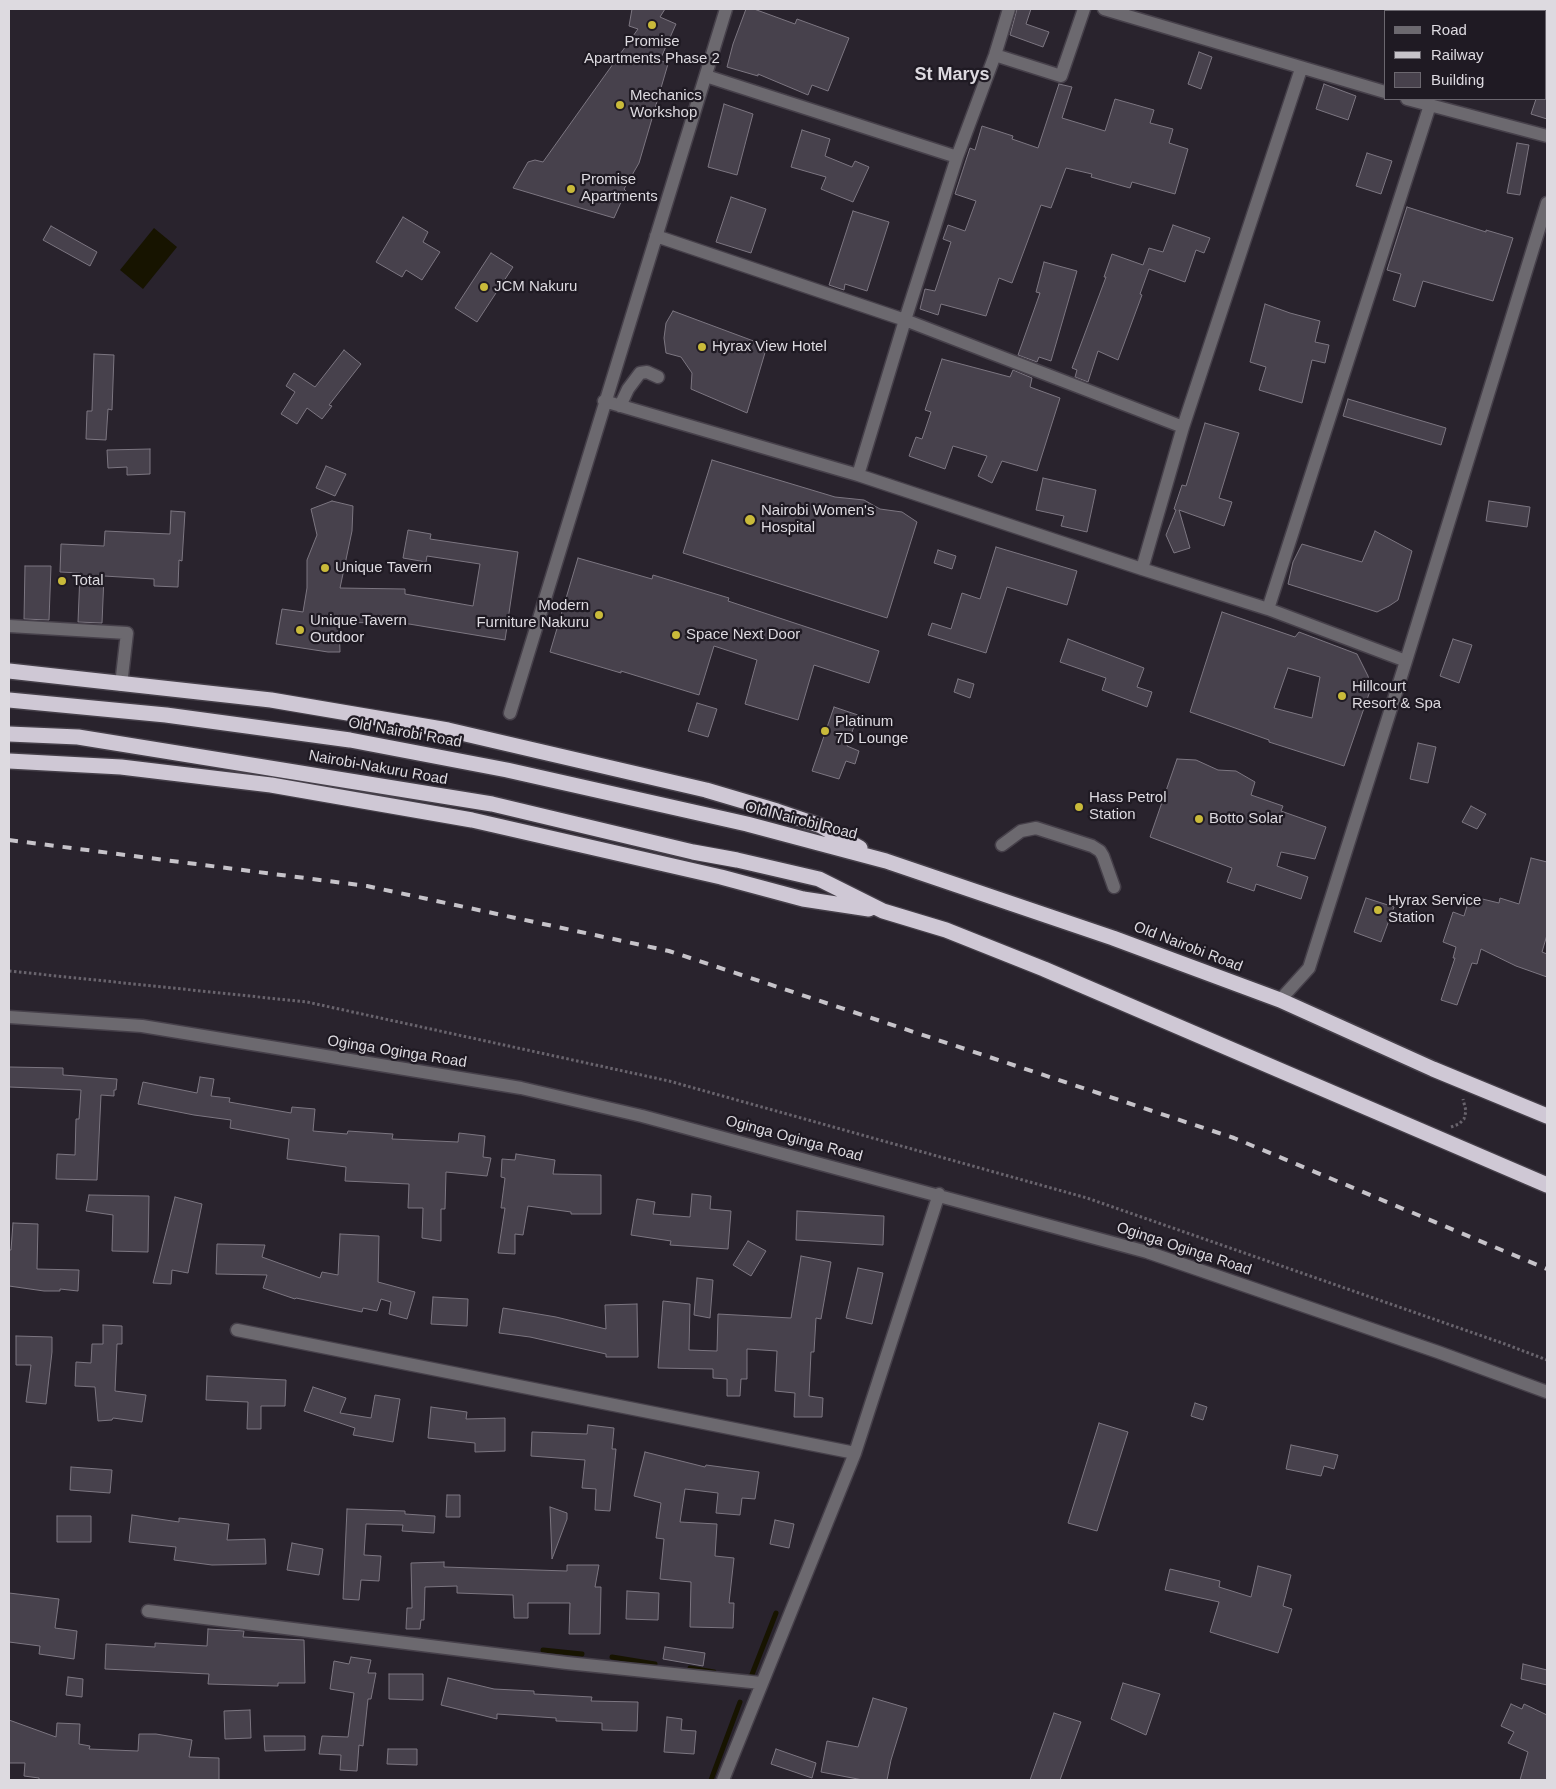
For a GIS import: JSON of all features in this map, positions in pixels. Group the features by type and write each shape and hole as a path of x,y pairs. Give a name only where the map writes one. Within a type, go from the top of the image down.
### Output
{"highway":[{"path":"9,671 270,700 467,735 706,790 777,811 821,826 886,861"},
{"name":"Old Nairobi Road","path":"9,700 166,715 350,740 507,770 747,824 886,861 1113,938 1280,1000 1433,1069 1547,1116"},
{"name":"Nairobi-Nakuru Road","path":"9,734 78,737 492,804 694,852 819,879 883,911"},
{"path":"9,761 121,767 270,785 319,793 472,820 721,877 803,899 883,911 946,930 1044,969 1547,1185"}],"street":[{"path":"510,713 604,401 726,9"},
{"path":"858,475 957,157 995,55 1009,9"},
{"path":"995,55 1061,76 1084,9"},
{"path":"1104,9 1384,92"},
{"path":"1142,569 1183,427 1302,69"},
{"path":"706,76 957,157"},
{"path":"1411,100 1547,136"},
{"path":"1268,609 1430,105"},
{"path":"1280,1000 1310,968 1547,203"},
{"path":"656,236 905,320 1183,427"},
{"path":"620,406 628,388 640,373 647,372 658,376"},
{"path":"604,401 858,475 1268,609 1406,662"},
{"path":"9,626 127,633 122,685"},
{"path":"1002,845 1021,831 1036,828 1092,846 1103,856 1114,887"},
{"name":"Oginga Oginga Road","path":"9,1017 142,1026 521,1088 642,1116 939,1194 1147,1252 1438,1352 1547,1392"},
{"path":"722,1780 855,1453 939,1194"},
{"path":"237,1330 855,1453"},
{"path":"148,1611 558,1662 761,1683"}],"path":[{"path":"9,971 307,1002 669,1081 1087,1198 1547,1360"},
{"path":"1444,1129 1459,1124 1464,1118 1466,1112 1464,1100 1458,1093"}],"shaded area":[{"path":"154,228 177,247 143,289 120,270"}],"building":[{"path":"632,9 665,9 660,17 676,24 660,60 668,64 639,163 624,189 626,191 614,218 513,188 528,162 535,160 543,162 638,29 629,26"},
{"path":"746,9 754,9 795,24 797,19 849,38 828,91 812,85 808,95 758,74 758,76 727,67"},
{"path":"1017,9 1031,9 1026,24 1049,32 1043,47 1010,35"},
{"path":"1199,52 1212,57 1201,89 1188,84"},
{"path":"1547,73 1547,119 1531,114 1536,100 1546,100"},
{"path":"1059,84 1072,87 1062,118 1105,131 1115,99 1154,110 1150,123 1173,129 1169,143 1188,149 1175,194 1132,182 1130,188 1091,177 1092,174 1066,168 1051,208 1041,205 1012,283 999,278 986,316 941,304 938,315 920,309 925,289 935,291 951,242 943,239 948,225 965,231 976,201 955,194 970,148 975,150 982,126 1013,136 1012,139 1038,148"},
{"path":"1324,84 1356,96 1348,120 1316,109"},
{"path":"724,104 753,114 737,175 708,167"},
{"path":"802,130 830,139 825,156 852,167 855,161 869,167 853,202 821,189 826,177 791,167"},
{"path":"1517,143 1529,145 1520,195 1507,193"},
{"path":"1367,153 1392,161 1381,194 1356,186"},
{"path":"731,197 766,209 751,253 716,242"},
{"path":"1407,207 1486,232 1486,230 1513,238 1493,301 1423,281 1415,307 1393,300 1401,274 1387,270"},
{"path":"853,211 889,222 867,291 845,284 844,290 829,285"},
{"path":"403,217 428,232 423,242 440,252 422,280 406,270 402,277 376,262"},
{"path":"1173,225 1210,238 1204,253 1196,250 1185,282 1149,269 1140,294 1142,295 1118,360 1098,351 1088,382 1075,377 1077,370 1072,368 1106,277 1104,277 1112,254 1143,265 1149,248 1163,252"},
{"path":"51,226 97,252 90,266 43,240"},
{"name":"JCM Nakuru","path":"491,253 513,267 477,322 455,308"},
{"path":"1044,262 1077,271 1051,361 1039,357 1037,362 1018,355 1040,293 1036,292"},
{"path":"1265,304 1320,321 1315,342 1329,345 1325,363 1312,360 1302,403 1259,390 1266,367 1250,362"},
{"path":"673,311 767,346 747,413 691,389 692,373 681,357 666,353 664,338 666,323"},
{"path":"344,350 361,364 329,405 332,406 322,419 307,408 297,424 281,414 295,392 286,386 294,373 315,387"},
{"path":"94,354 114,355 112,410 108,409 106,440 86,439 87,411 92,411"},
{"path":"942,359 1010,377 1013,370 1032,378 1030,387 1060,398 1037,471 1002,461 992,483 978,476 987,456 953,446 945,469 909,456 916,437 922,439 931,412 925,410"},
{"path":"1348,399 1446,428 1441,445 1343,416"},
{"path":"1205,423 1239,433 1219,498 1232,502 1224,526 1179,510 1190,548 1174,553 1166,535 1176,510 1174,509 1182,485 1186,486"},
{"path":"150,449 150,474 127,475 127,467 108,468 107,450"},
{"path":"712,460 835,497 864,500 880,509 902,512 917,522 887,618 683,553"},
{"path":"326,466 346,474 335,496 316,488"},
{"path":"1043,478 1096,490 1087,532 1061,526 1064,516 1036,510"},
{"path":"332,501 353,506 352,531 340,588 405,589 405,594 473,606 480,564 427,556 426,562 403,558 408,530 431,534 430,539 518,552 505,640 409,624 339,622 340,652 276,644 282,609 303,612 307,588 307,560 317,535 311,509"},
{"path":"1489,501 1530,507 1527,527 1486,521"},
{"path":"171,511 185,512 182,561 179,560 178,587 154,586 154,579 104,576 102,623 78,622 80,573 60,572 61,544 104,546 105,531 170,534"},
{"path":"1375,531 1412,551 1398,600 1389,606 1377,612 1288,584 1293,562 1302,544 1362,562"},
{"path":"996,547 1077,571 1067,605 1007,587 986,653 928,635 932,623 951,629 962,593 980,599"},
{"path":"938,550 956,556 952,569 934,563"},
{"path":"578,558 652,579 653,575 729,598 728,601 879,651 869,683 814,665 798,720 745,704 757,660 714,646 699,695 550,652"},
{"path":"25,566 51,566 49,620 24,619"},
{"path":"1222,612 1295,637 1299,632 1357,654 1368,676 1371,688 1344,766 1269,742 1269,740 1190,712","holes":["1288,668 1320,677 1312,718 1274,708"]},
{"path":"1068,639 1144,668 1137,687 1152,692 1147,707 1102,690 1106,678 1060,662"},
{"path":"1453,639 1472,645 1459,683 1440,676"},
{"path":"958,679 974,684 970,698 954,692"},
{"path":"697,703 717,709 708,737 688,731"},
{"path":"834,707 858,715 847,746 859,751 855,764 846,761 839,779 812,771"},
{"path":"1418,743 1436,747 1428,783 1410,779"},
{"path":"1177,759 1196,760 1218,770 1236,771 1255,782 1251,795 1283,806 1281,811 1326,827 1315,859 1281,852 1277,866 1308,877 1301,899 1256,884 1254,891 1227,882 1232,868 1150,837"},
{"path":"1471,806 1486,814 1477,829 1462,822"},
{"path":"1531,858 1547,862 1547,935 1542,952 1547,954 1547,977 1516,966 1481,949 1477,964 1472,963 1457,1005 1441,1000 1455,958 1453,958 1456,947 1443,942 1453,912 1464,916 1470,896 1499,903 1500,898 1519,904"},
{"path":"1366,898 1394,907 1381,942 1354,932"},
{"path":"9,1067 63,1068 63,1075 117,1079 114,1096 101,1095 97,1180 56,1179 57,1154 75,1155 76,1119 79,1119 81,1090 9,1087"},
{"path":"200,1077 214,1079 211,1096 230,1098 229,1102 291,1113 292,1107 315,1109 313,1131 347,1134 348,1131 393,1134 392,1139 458,1142 459,1133 485,1136 483,1157 491,1158 487,1176 446,1172 445,1209 441,1209 441,1241 422,1238 423,1208 408,1208 409,1184 345,1181 346,1167 287,1159 289,1139 230,1128 231,1120 138,1104 143,1082 197,1093"},
{"path":"516,1154 555,1160 553,1174 601,1175 601,1214 571,1214 571,1212 528,1206 523,1235 515,1234 515,1254 498,1253 505,1208 501,1208 505,1178 501,1177 502,1159 515,1160"},
{"path":"692,1194 711,1196 710,1209 731,1211 728,1249 670,1245 671,1241 631,1235 637,1199 655,1202 653,1214 690,1217"},
{"path":"89,1195 149,1196 148,1252 112,1251 113,1215 86,1211"},
{"path":"175,1197 202,1204 188,1273 172,1270 171,1284 153,1283"},
{"path":"797,1211 884,1216 883,1245 796,1240"},
{"path":"13,1223 38,1224 37,1269 79,1270 78,1291 60,1289 60,1291 44,1291 9,1286 9,1250 11,1250"},
{"path":"340,1234 379,1236 378,1282 415,1292 407,1319 389,1314 391,1302 381,1299 377,1311 363,1308 362,1312 295,1299 263,1288 267,1275 216,1274 217,1244 265,1245 262,1257 320,1278 322,1272 338,1275"},
{"path":"748,1241 766,1251 751,1276 733,1265"},
{"path":"801,1256 831,1262 821,1319 816,1318 814,1352 811,1352 809,1396 823,1398 822,1417 794,1417 795,1393 775,1391 777,1351 747,1349 747,1379 741,1379 740,1396 727,1396 727,1379 713,1378 713,1369 658,1368 663,1301 690,1304 689,1350 717,1351 718,1314 791,1318"},
{"path":"858,1268 883,1273 872,1324 846,1318"},
{"path":"697,1278 713,1280 710,1318 694,1315"},
{"path":"433,1297 468,1299 467,1326 431,1324"},
{"path":"637,1304 638,1357 606,1357 606,1354 530,1337 499,1333 503,1308 556,1317 606,1329 605,1305"},
{"path":"103,1325 122,1326 122,1344 117,1344 115,1391 146,1395 142,1422 113,1418 112,1420 98,1421 95,1387 75,1386 76,1362 91,1363 92,1344 103,1344"},
{"path":"16,1336 52,1337 46,1404 26,1402 31,1365 16,1365"},
{"path":"207,1376 286,1380 285,1406 261,1406 261,1429 247,1429 248,1402 206,1400"},
{"path":"313,1387 346,1398 340,1413 371,1418 375,1395 400,1399 393,1442 353,1435 355,1428 304,1411"},
{"path":"1195,1403 1207,1407 1203,1420 1191,1416"},
{"path":"431,1407 467,1412 466,1419 505,1418 505,1451 475,1452 475,1443 428,1438"},
{"path":"1099,1423 1128,1432 1097,1531 1068,1523"},
{"path":"588,1425 614,1428 612,1449 616,1449 610,1511 595,1510 596,1489 582,1488 585,1460 531,1456 532,1432 587,1434"},
{"path":"1291,1445 1338,1455 1334,1469 1324,1466 1321,1476 1286,1469"},
{"path":"645,1452 705,1467 706,1465 759,1472 755,1499 742,1498 740,1515 716,1513 718,1493 685,1489 680,1522 717,1524 715,1556 734,1558 729,1603 734,1603 733,1628 690,1627 691,1582 660,1579 664,1539 656,1538 661,1503 634,1496"},
{"path":"71,1467 112,1470 110,1493 70,1490"},
{"path":"447,1495 460,1495 460,1517 446,1517"},
{"path":"550,1507 567,1513 567,1519 552,1559"},
{"path":"347,1509 405,1511 405,1514 435,1516 434,1533 402,1531 403,1525 366,1524 364,1555 381,1556 379,1581 361,1580 359,1600 343,1599"},
{"path":"132,1515 179,1522 179,1518 229,1524 227,1540 265,1539 266,1564 212,1565 174,1560 176,1547 129,1542"},
{"path":"57,1516 91,1516 91,1542 57,1542"},
{"path":"775,1520 794,1524 789,1548 770,1544"},
{"path":"292,1543 323,1549 319,1575 287,1570"},
{"path":"444,1562 444,1567 567,1571 567,1565 599,1565 595,1587 601,1587 600,1634 569,1634 570,1603 528,1603 528,1618 514,1618 513,1595 457,1593 457,1586 425,1587 424,1620 421,1620 420,1629 406,1629 407,1608 412,1608 411,1563"},
{"path":"1258,1566 1291,1575 1283,1606 1292,1609 1278,1653 1210,1632 1219,1602 1165,1590 1170,1569 1220,1581 1219,1587 1251,1597"},
{"path":"627,1591 659,1593 658,1620 626,1619"},
{"path":"9,1593 59,1599 55,1628 77,1631 74,1659 39,1654 40,1646 9,1642"},
{"path":"208,1629 244,1631 243,1637 304,1640 305,1683 278,1683 278,1686 208,1684 209,1674 105,1669 106,1644 155,1647 155,1643 207,1646"},
{"path":"665,1647 705,1653 703,1666 663,1659"},
{"path":"351,1657 371,1660 368,1673 376,1673 371,1699 368,1699 363,1746 359,1745 357,1771 340,1770 341,1755 319,1754 322,1736 348,1737 354,1693 330,1689 334,1661 349,1664"},
{"path":"1523,1664 1547,1670 1547,1685 1521,1679"},
{"path":"389,1674 423,1674 423,1700 389,1699"},
{"path":"68,1677 83,1679 82,1697 66,1695"},
{"path":"448,1678 494,1689 534,1691 534,1694 592,1697 591,1701 638,1702 637,1731 602,1730 602,1723 556,1721 556,1718 497,1714 497,1719 441,1705"},
{"path":"1123,1683 1160,1694 1146,1735 1111,1719"},
{"path":"873,1698 907,1708 887,1780 863,1780 821,1772 827,1741 858,1747"},
{"path":"1511,1704 1522,1709 1524,1704 1547,1715 1547,1780 1520,1780 1528,1752 1508,1743 1514,1732 1501,1726"},
{"path":"250,1710 251,1738 225,1739 224,1711"},
{"path":"1054,1713 1081,1722 1060,1780 1030,1780"},
{"path":"667,1717 682,1719 681,1730 696,1731 694,1754 664,1752"},
{"path":"9,1720 56,1737 57,1723 80,1724 79,1744 90,1746 89,1749 138,1751 139,1734 156,1734 192,1740 189,1757 219,1758 219,1780 39,1780 39,1778 24,1776 25,1763 9,1763"},
{"path":"264,1736 305,1736 305,1750 265,1751"},
{"path":"388,1749 417,1749 417,1765 387,1764"},
{"path":"776,1749 816,1763 812,1778 771,1764"}],"waterway":[{"path":"747,1677 751,1677 776,1613"},
{"path":"543,1650 582,1654"},
{"path":"612,1657 655,1664"},
{"path":"690,1668 714,1672"},
{"path":"711,1780 740,1702"}],"railway":[{"path":"9,840 367,886 669,951 1234,1138 1547,1269"}],"place":[{"name":"Promise Apartments Phase 2","path":"652,25"},
{"name":"Mechanics Workshop","path":"620,105"},
{"name":"Promise Apartments","path":"571,189"},
{"name":"JCM Nakuru","path":"484,287"},
{"name":"Hyrax View Hotel","path":"702,347"},
{"name":"Nairobi Women's Hospital","path":"750,520"},
{"name":"Unique Tavern","path":"325,568"},
{"name":"Total","path":"62,581"},
{"name":"Modern Furniture Nakuru","path":"599,615"},
{"name":"Unique Tavern Outdoor","path":"300,630"},
{"name":"Space Next Door","path":"676,635"},
{"name":"Hillcourt Resort & Spa","path":"1342,696"},
{"name":"Platinum 7D Lounge","path":"825,731"},
{"name":"Hass Petrol Station","path":"1079,807"},
{"name":"Botto Solar","path":"1199,819"},
{"name":"Hyrax Service Station","path":"1378,910"}],"district":[{"name":"St Marys","path":"952,75"}]}
